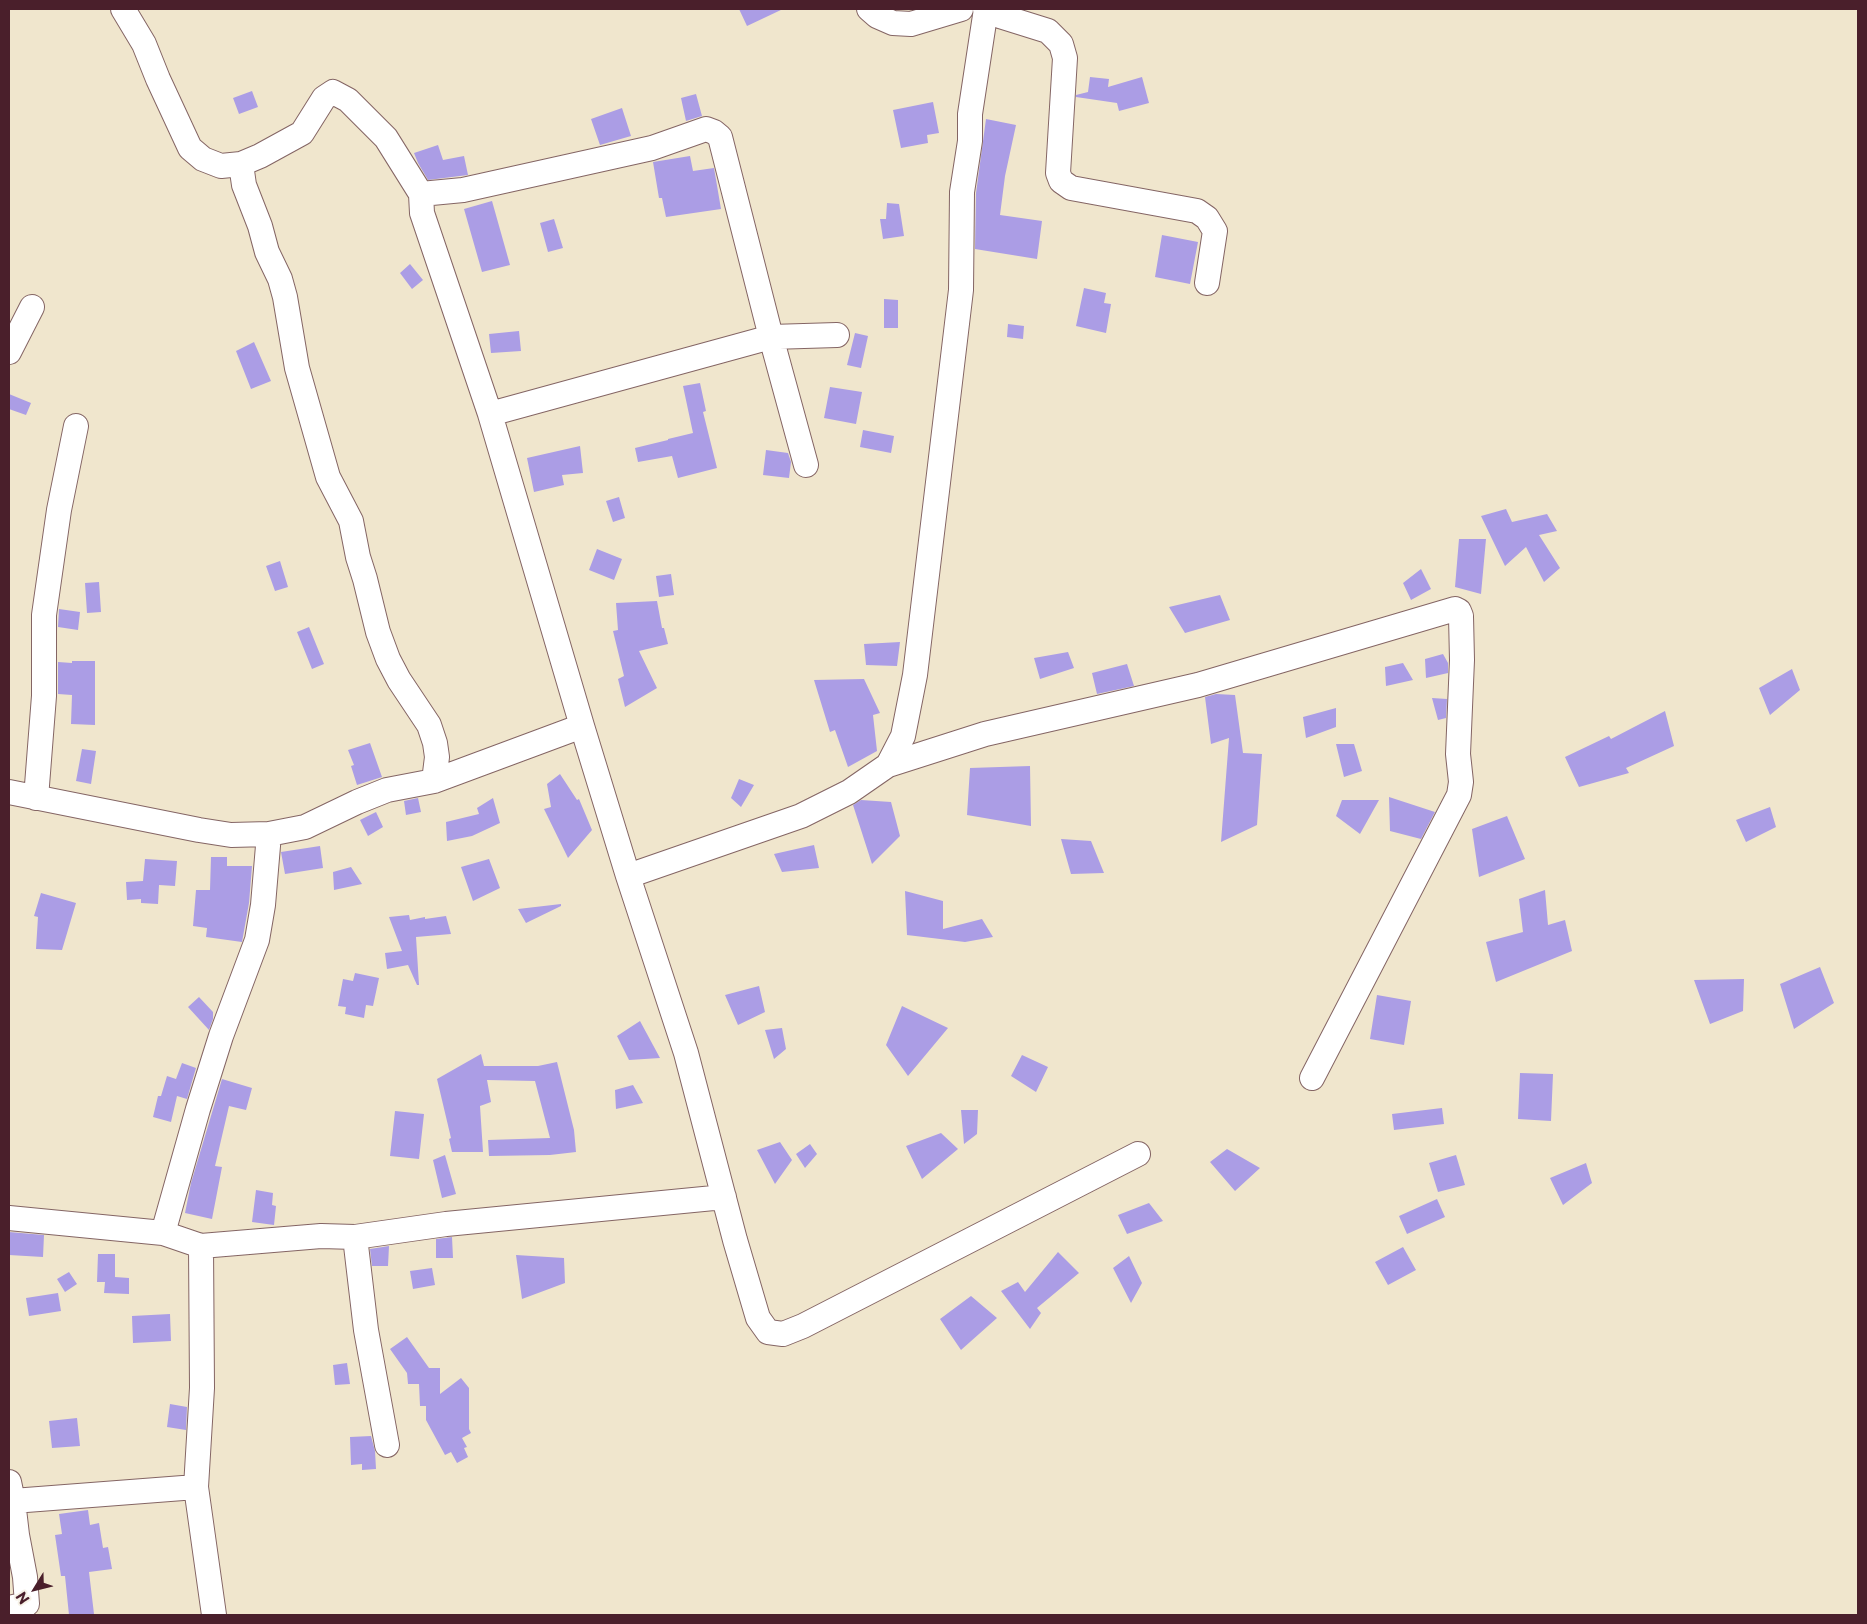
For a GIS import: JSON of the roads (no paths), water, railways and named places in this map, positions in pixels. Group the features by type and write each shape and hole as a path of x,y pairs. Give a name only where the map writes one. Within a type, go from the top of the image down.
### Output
{"street":[{"path":"122,9 144,44 190,148 203,159 220,166 241,164 260,156 302,133 324,98 333,92 348,100 386,138 420,194 422,213 490,414 628,876 686,1053 758,1318 768,1332 783,1334 803,1326 1138,1154"},
{"path":"869,9 877,16 893,23 911,24 961,9"},
{"path":"888,765 903,736 915,675 961,290 962,192 970,141 970,114 986,9 1000,16 1048,31 1061,44 1065,58 1058,173 1061,181 1071,188 1197,211 1207,218 1215,231 1207,282"},
{"path":"420,194 463,190 652,148 706,129 714,132 720,137 771,338 806,465"},
{"path":"241,164 244,185 260,226 267,252 280,279 285,297 297,368 328,477 351,521 358,557 378,632 388,659 399,680 429,724 435,743 437,757 434,781"},
{"path":"9,352 32,307"},
{"path":"490,414 771,338 837,335"},
{"path":"36,798 44,696 44,615 58,510 76,426"},
{"path":"628,876 801,816 849,792 888,765 985,734 1198,685 1455,609 1459,611 1461,616 1462,660 1458,754 1461,782 1459,795 1312,1078"},
{"path":"9,792 199,830 231,835 269,834 305,827 387,790 434,781 582,726"},
{"path":"163,1233 221,1036 256,940 263,904 269,834"},
{"path":"9,1218 163,1233 201,1246 321,1236 355,1237 446,1224 724,1197"},
{"path":"355,1237 366,1330 387,1445"},
{"path":"201,1246 202,1388 196,1487 214,1615"},
{"path":"24,1609 25,1577 11,1491 196,1487"}]}
